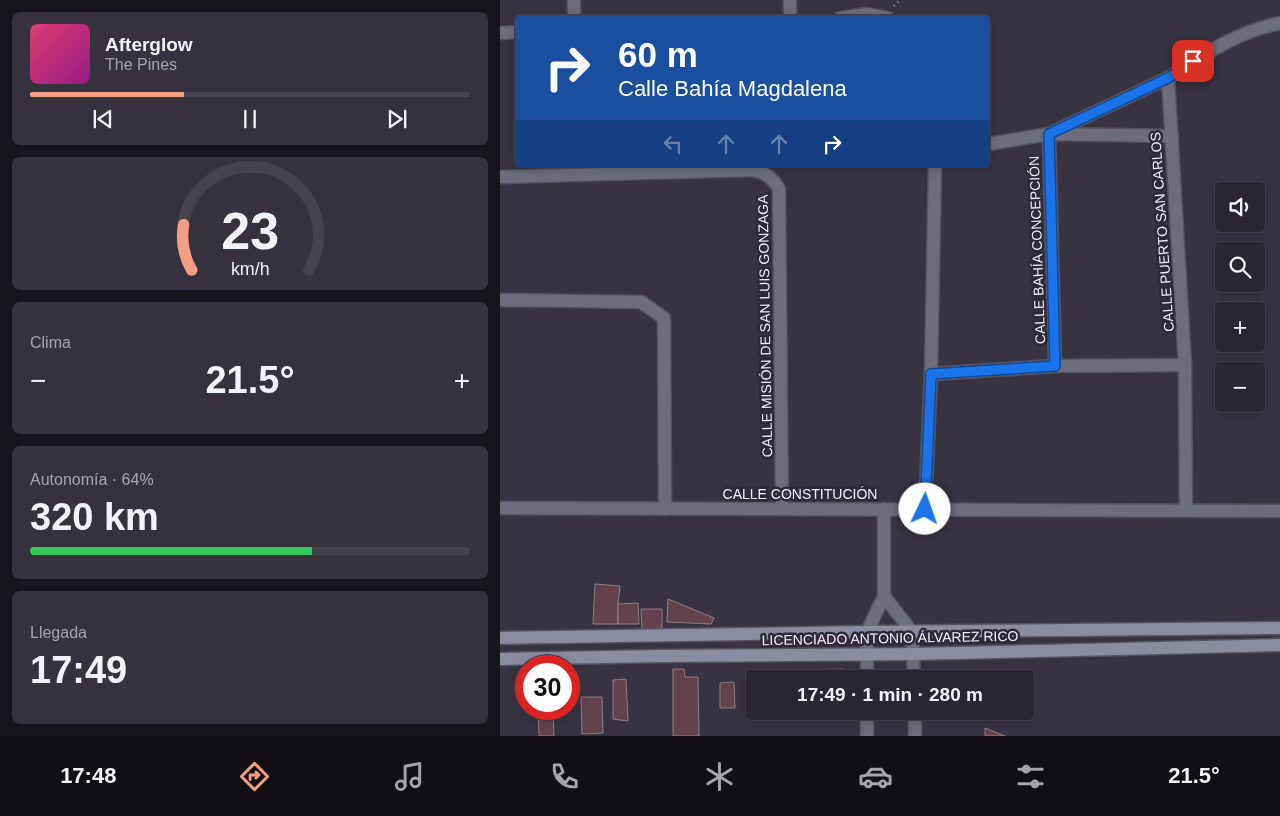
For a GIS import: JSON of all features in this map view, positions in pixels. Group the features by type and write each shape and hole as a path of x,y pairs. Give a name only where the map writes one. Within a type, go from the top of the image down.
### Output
{"main road":[{"name":"LICENCIADO ANTONIO ÁLVAREZ RICO","path":"500,638 1280,628"},
{"name":"LICENCIADO ANTONIO ÁLVAREZ RICO","path":"500,659 913,654 1280,645"}],"street":[{"path":"574,0 574,15"},
{"path":"790,0 790,15"},
{"path":"860,15 874,15"},
{"path":"1049,134 1168,78 1218,45 1264,26 1280,23"},
{"path":"500,33 515,32"},
{"name":"CALLE PUERTO SAN CARLOS","path":"1168,78 1186,365 1186,510"},
{"path":"990,144 1049,134 1172,136"},
{"name":"CALLE BAHÍA CONCEPCIÓN","path":"1049,134 1055,366"},
{"path":"925,509 931,374 935,167"},
{"name":"CALLE MISIÓN DE SAN LUIS GONZAGA","path":"500,177 752,170 764,172 773,179 779,189 782,509"},
{"path":"500,300 641,302 664,318 665,509"},
{"path":"931,374 1055,366 1186,365"},
{"name":"CALLE CONSTITUCIÓN","path":"500,508 1280,510"},
{"path":"867,670 867,632 884,596 884,510"},
{"path":"884,596 912,632 914,670"},
{"path":"867,720 867,736"},
{"path":"915,720 915,736"}],"building":[{"path":"595,584 620,586 618,624 593,624"},
{"path":"668,599 714,618 711,624 667,622"},
{"path":"638,603 639,624 618,624 618,604"},
{"path":"641,609 662,609 662,628 642,629"},
{"path":"673,669 684,669 685,677 698,677 699,736 673,736"},
{"path":"844,669 844,670 797,670"},
{"path":"626,679 628,721 613,719 613,680"},
{"path":"734,682 735,708 720,708 720,683"},
{"path":"581,697 602,697 603,733 582,734"},
{"path":"538,720 553,720 554,736 539,736"},
{"path":"985,728 1005,736 985,736"}],"route":[{"path":"925,509 931,374 1055,366 1049,134 1168,78 1193,61"}]}
